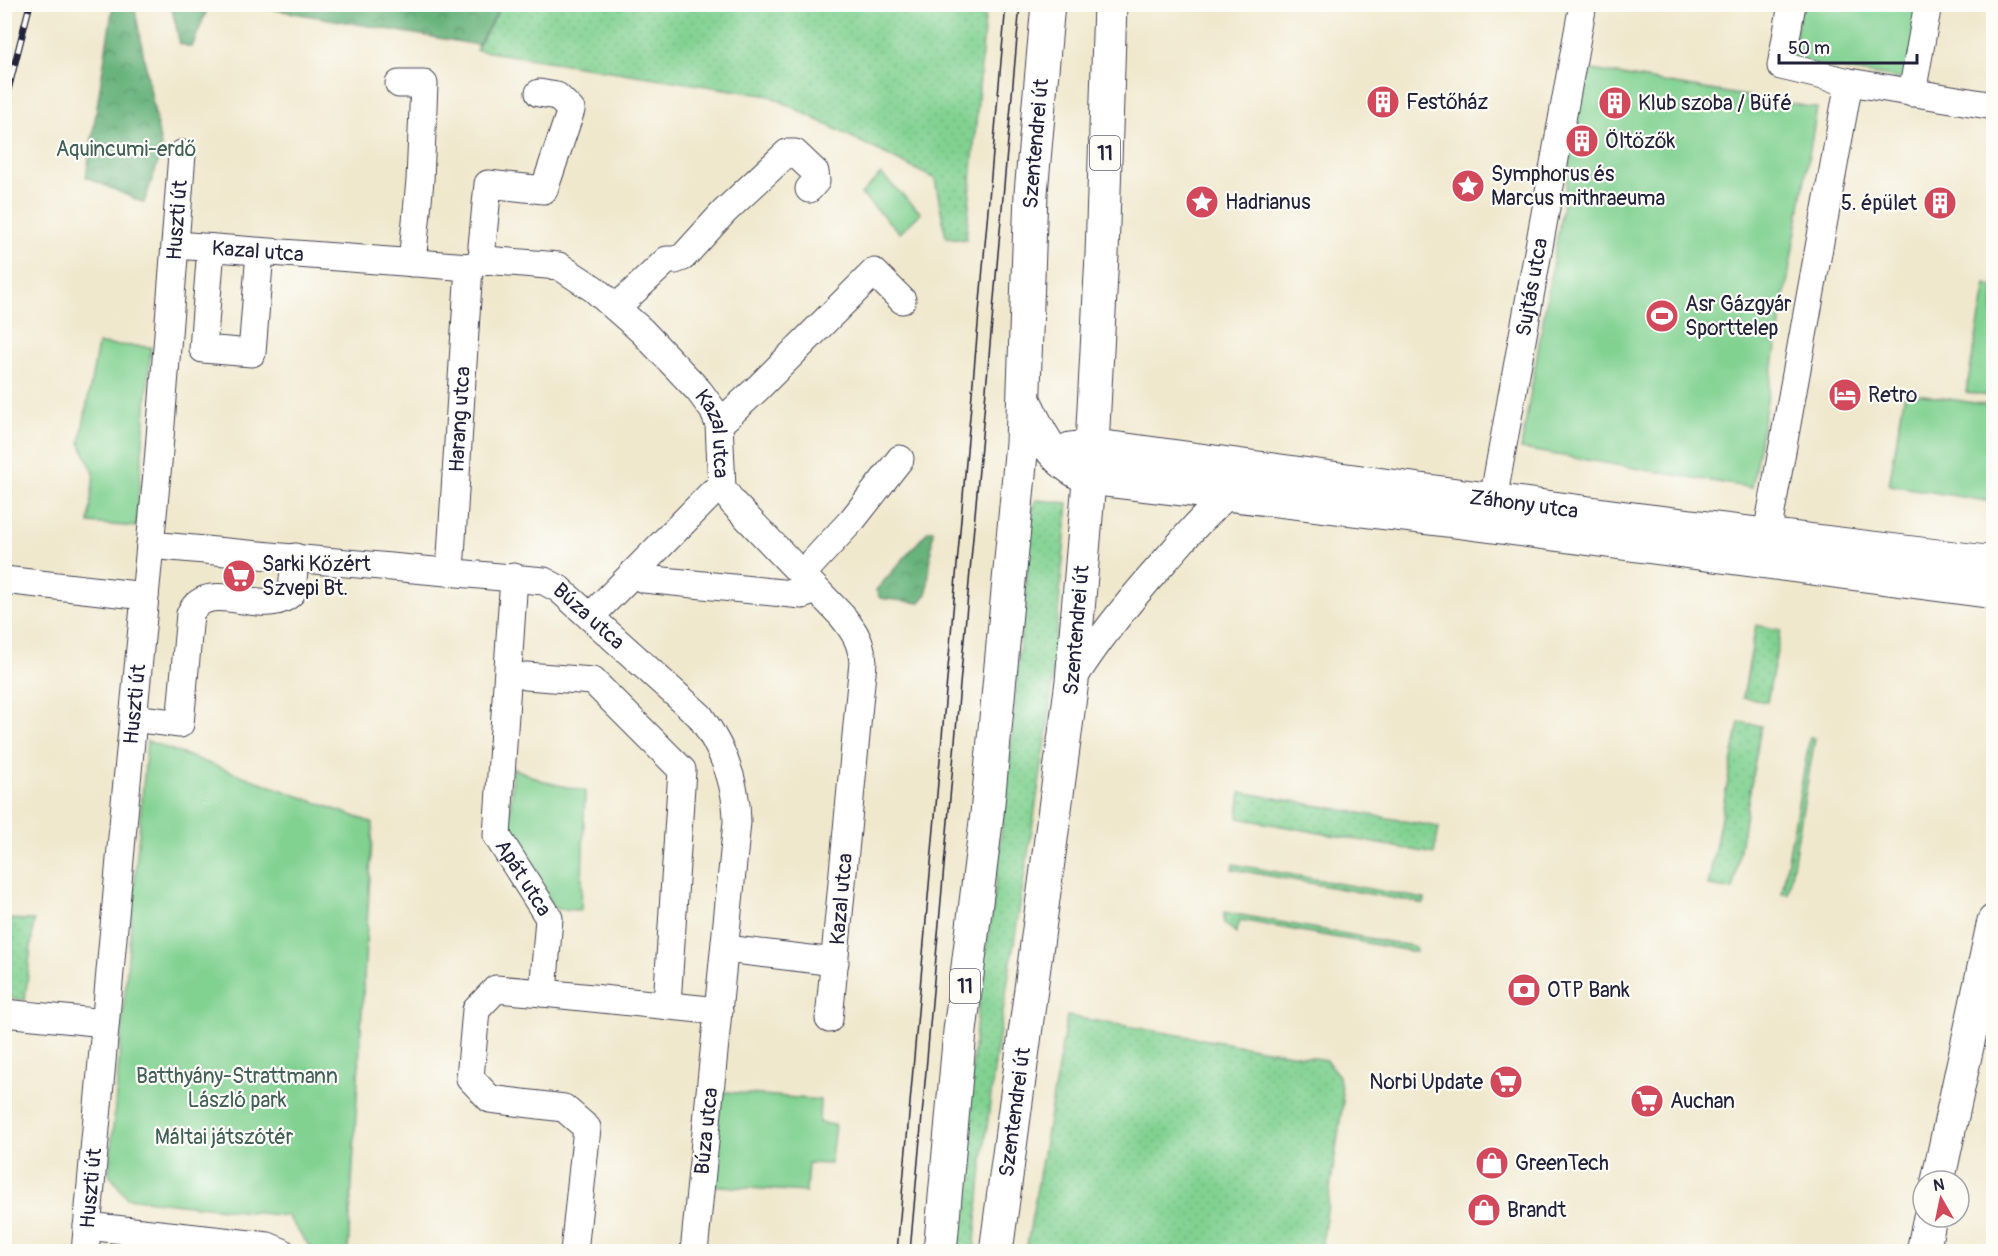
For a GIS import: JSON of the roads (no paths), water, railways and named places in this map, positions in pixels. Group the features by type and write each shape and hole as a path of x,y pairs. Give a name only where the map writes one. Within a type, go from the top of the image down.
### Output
{"main road":[{"name":"Szentendrei út","path":"940,1251 960,1031 987,814 1018,484 1025,402 1030,193 1048,4"},
{"name":"Szentendrei út","path":"996,1251 1072,681 1091,462 1102,255 1110,4"},
{"path":"1025,402 1055,456"},
{"name":"Záhony utca","path":"1018,484 1035,465 1069,449 1091,462 1231,493 1456,521 1496,514"},
{"name":"Záhony utca","path":"1091,462 1764,548 1994,563"},
{"name":"Záhony utca","path":"1764,548 1994,592"},
{"path":"1941,1169 1994,921"},
{"path":"1923,1251 1928,1229"}],"street":[{"name":"Sujtás utca","path":"1496,514 1583,4"},
{"path":"1792,4 1781,66 1849,82 1994,106"},
{"path":"1912,93 1928,4"},
{"path":"1764,548 1849,82"},
{"path":"399,84 424,84 420,180 412,264"},
{"name":"Harang utca","path":"450,571 477,264 482,246 488,184 544,190 572,110 557,96 539,93"},
{"path":"616,308 667,260 683,257 724,213 787,153 795,153 815,172 816,181 808,189"},
{"name":"Huszti út","path":"86,1239 150,545 182,154"},
{"name":"Kazal utca","path":"176,245 412,264 559,266 594,289 642,331 699,391 713,410 719,424 722,488 733,503 857,634 862,646 863,662 834,962 726,949"},
{"path":"211,248 203,349 252,353 260,252"},
{"path":"719,424 874,272 902,300"},
{"path":"632,574 644,579 802,595 853,519 900,459"},
{"path":"590,617 713,492 722,488"},
{"path":"1072,681 1086,657 1140,589 1203,516 1231,493"},
{"name":"Búza utca","path":"150,545 537,579 559,589 700,716 713,734 722,755 737,802 737,822 694,1251"},
{"path":"133,718 180,724 190,614 194,606 207,599 218,597 280,601 292,592 295,557"},
{"name":"Apát utca","path":"514,577 497,836 549,918 543,993"},
{"path":"4,580 145,596"},
{"path":"526,676 593,681 682,770 667,1004"},
{"path":"682,770 722,755"},
{"path":"829,1019 834,962"},
{"path":"574,1251 587,1128 564,1108 490,1099 470,1078 476,1010 496,989 667,1004 719,1011"},
{"path":"4,1013 105,1023"},
{"path":"86,1239 268,1246 282,1251"}],"tram line":[{"path":"897,1252 1006,4"},
{"path":"910,1252 1020,4"}],"railway":[{"path":"4,106 30,4"}],"place":[{"name":"Festőház","path":"1383,102"},
{"name":"Klub szoba / Büfé","path":"1615,103"},
{"name":"Öltözők","path":"1582,141"},
{"name":"Symphorus és Marcus mithraeuma","path":"1468,186"},
{"name":"Hadrianus","path":"1202,202"},
{"name":"5. épület","path":"1940,203"},
{"name":"Asr Gázgyár Sporttelep","path":"1662,316"},
{"name":"Retro","path":"1845,395"},
{"name":"Sarki Közért Szvepi Bt.","path":"239,576"},
{"name":"OTP Bank","path":"1524,990"},
{"name":"Norbi Update","path":"1506,1082"},
{"name":"Auchan","path":"1647,1101"},
{"name":"GreenTech","path":"1492,1163"},
{"name":"Brandt","path":"1484,1210"}],"park label":[{"name":"Aquincumi-erdő","path":"126,149"},
{"name":"Batthyány-Strattmann László park","path":"237,1088"},
{"name":"Máltai játszótér","path":"224,1137"}]}
